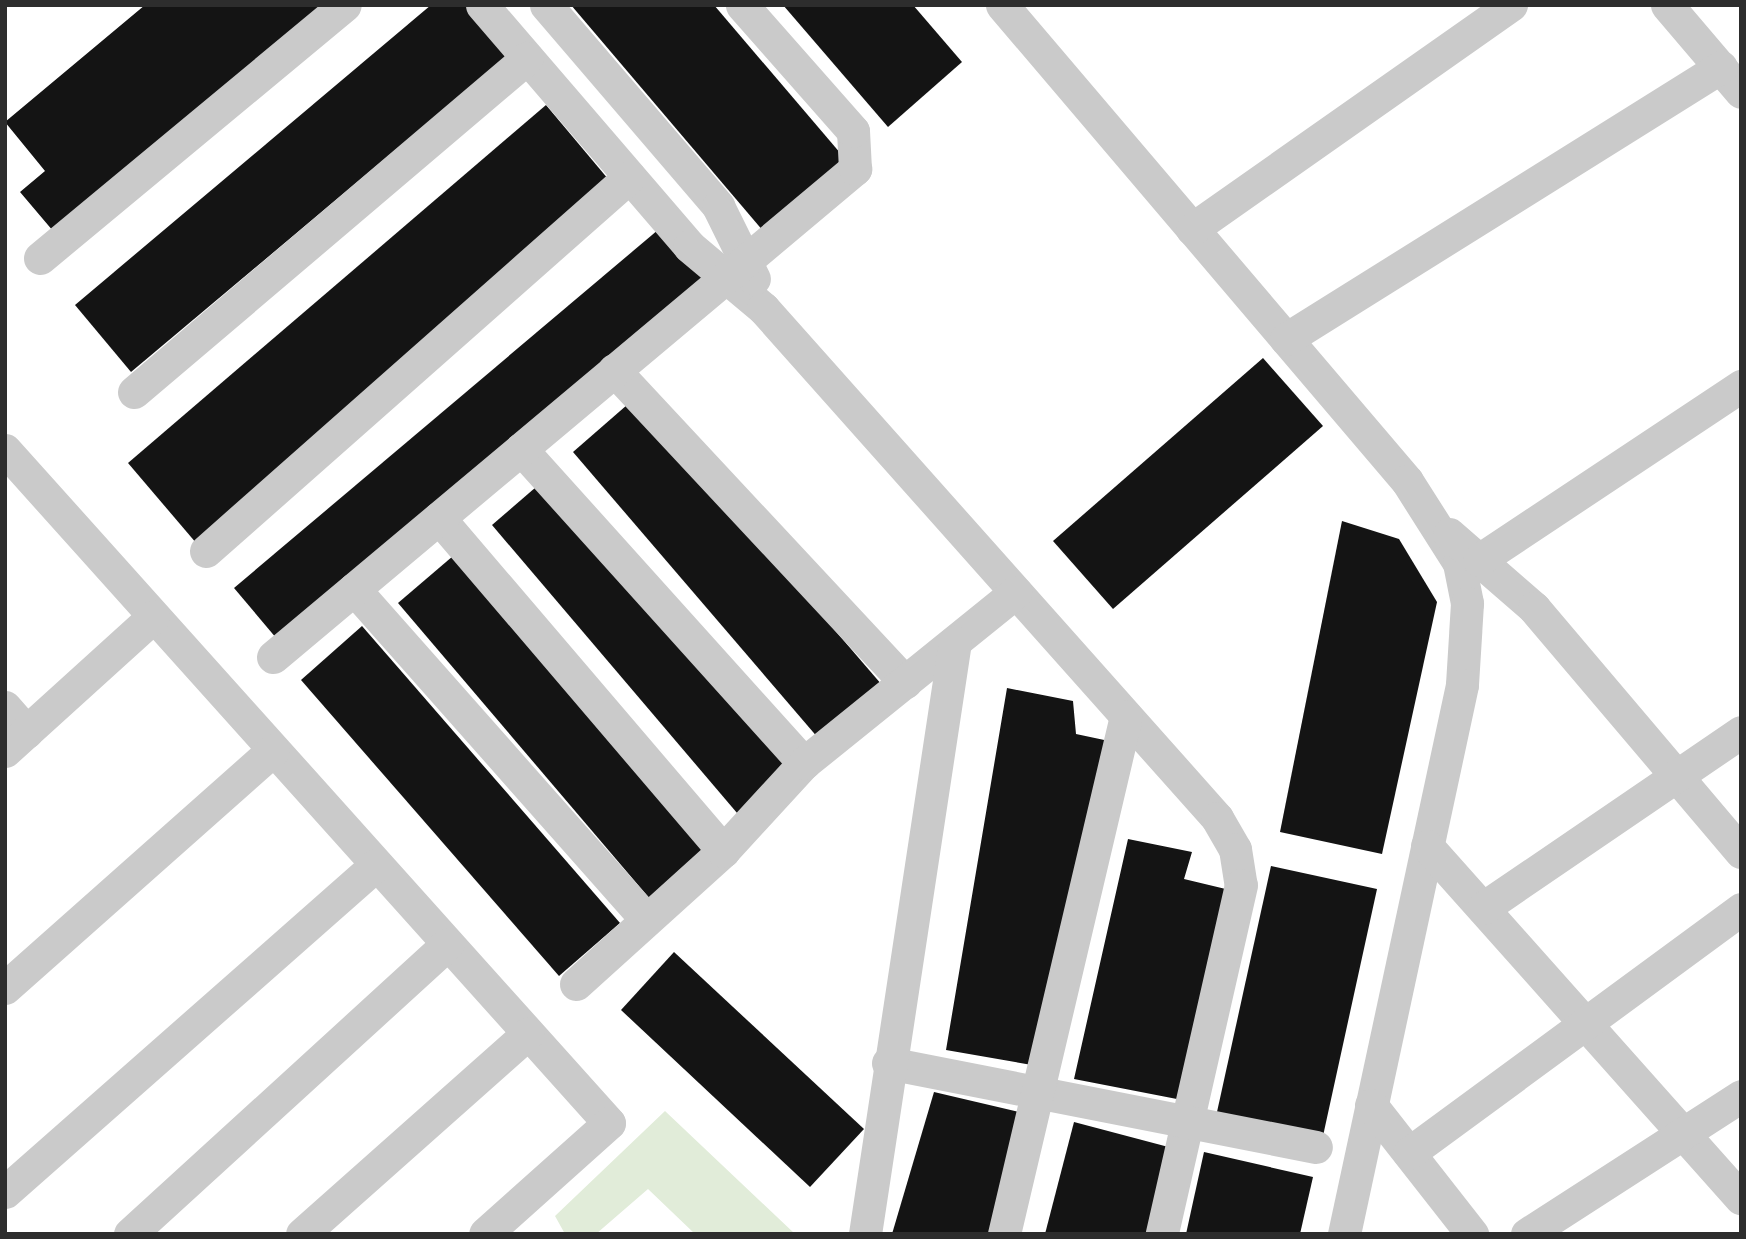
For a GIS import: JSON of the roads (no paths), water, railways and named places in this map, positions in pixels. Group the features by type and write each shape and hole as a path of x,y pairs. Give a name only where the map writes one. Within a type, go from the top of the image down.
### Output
{"street":[{"path":"40,258 345,5"},
{"path":"482,5 689,246 737,267"},
{"path":"546,5 718,206 737,267 762,308 1217,818 1237,861 1241,886 1162,1234"},
{"path":"273,657 855,169 858,144 742,5"},
{"path":"1192,229 1511,5"},
{"path":"1286,339 1731,79 1667,5"},
{"path":"1008,7 1192,229 1407,481 1421,510 1459,563 1467,603 1462,685 1344,1234"},
{"path":"134,392 527,58"},
{"path":"206,551 629,177"},
{"path":"614,370 905,682"},
{"path":"1479,561 1741,386"},
{"path":"521,449 804,763"},
{"path":"5,450 609,1123 485,1234"},
{"path":"1421,510 1534,608 1679,774 1741,852"},
{"path":"439,518 723,851"},
{"path":"354,589 645,917"},
{"path":"576,984 645,917 723,851 804,763 1016,592"},
{"path":"5,707 16,741 153,617"},
{"path":"865,1234 888,1063 955,642"},
{"path":"1004,1234 1126,716"},
{"path":"1483,908 1741,732"},
{"path":"5,988 272,750"},
{"path":"1427,846 1741,1199"},
{"path":"5,1192 376,865"},
{"path":"1409,1153 1741,909"},
{"path":"130,1234 448,944"},
{"path":"302,1234 528,1033"},
{"path":"888,1063 1188,1119 1315,1147"},
{"path":"1527,1234 1741,1096"},
{"path":"1371,1105 1472,1234"}]}
